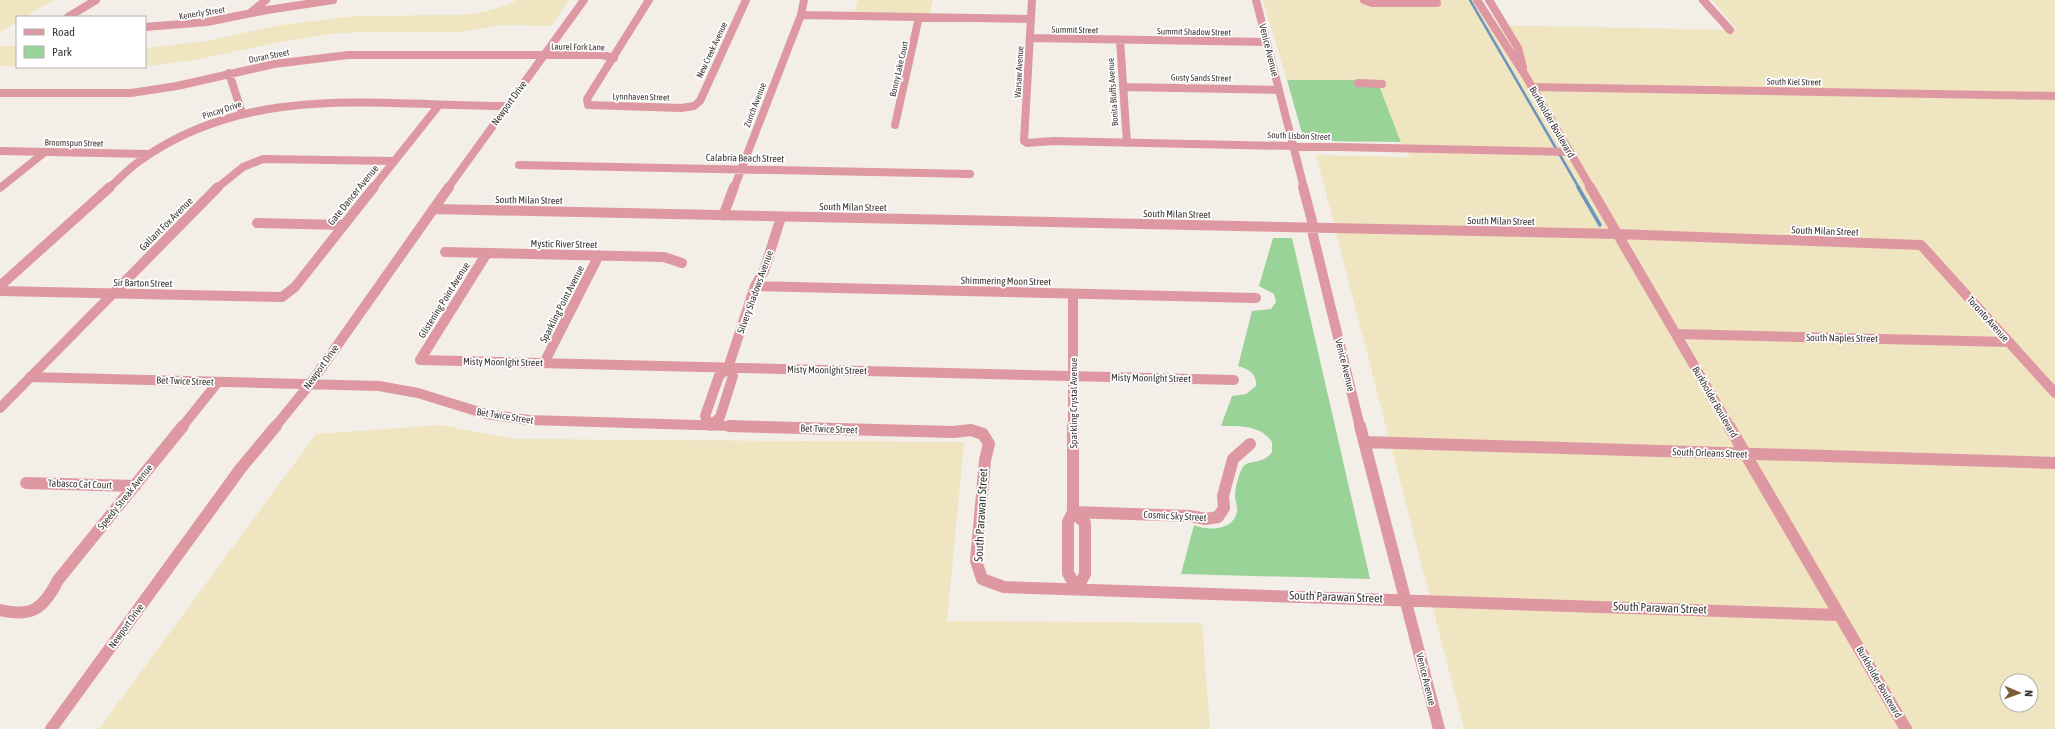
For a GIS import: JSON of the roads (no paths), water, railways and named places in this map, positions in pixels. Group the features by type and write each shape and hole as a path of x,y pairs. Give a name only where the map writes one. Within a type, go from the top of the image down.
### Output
{"street":[{"path":"70,16 96,0"},
{"path":"250,13 266,0"},
{"name":"Kenerly Street","path":"146,28 193,24 250,13 333,0"},
{"name":"Newport Drive","path":"51,729 241,468 310,384 506,106 584,0"},
{"path":"614,58 649,0"},
{"name":"New Creek Avenue","path":"694,106 700,101 746,0"},
{"name":"Zurich Avenue","path":"723,216 801,15 804,0"},
{"name":"Warsaw Avenue","path":"1027,143 1024,141 1032,0"},
{"name":"Venice Avenue","path":"1256,0 1312,221 1313,235 1364,442 1439,729"},
{"path":"1364,0 1372,3 1437,3"},
{"name":"Burkholder Boulevard","path":"1477,0 1525,75 1906,729"},
{"name":"Burkholder Boulevard","path":"1489,0 1518,48 1525,75"},
{"path":"1704,0 1730,30"},
{"path":"801,15 1031,19"},
{"name":"Bonny Lake Court","path":"895,126 919,17"},
{"name":"Summit Street","path":"1030,38 1120,40"},
{"name":"Summit Shadow Street","path":"1120,40 1267,42"},
{"name":"Bonita Bluffs Avenue","path":"1120,40 1127,143"},
{"name":"Duran Street","path":"0,93 131,93 177,86 229,73 296,60 348,55 543,56"},
{"name":"Laurel Fork Lane","path":"543,56 554,60 602,61 614,58"},
{"name":"Lynnhaven Street","path":"614,58 587,99 588,105 599,107 624,106 681,108 694,106"},
{"path":"229,73 242,113"},
{"path":"1358,83 1382,84"},
{"name":"Gusty Sands Street","path":"1123,87 1279,90"},
{"name":"South Kiel Street","path":"1532,87 2055,96"},
{"name":"Pincay Drive","path":"0,286 148,154 182,135 242,113 303,104 506,106"},
{"name":"Gate Dancer Avenue","path":"285,297 295,290 299,281 439,105"},
{"name":"South Lisbon Street","path":"1027,143 1053,141 1570,152"},
{"name":"Broomspun Street","path":"0,151 148,154"},
{"path":"0,188 45,152"},
{"name":"Gallant Fox Avenue","path":"0,408 215,190 242,166 251,161 263,159 394,161"},
{"name":"Calabria Beach Street","path":"519,165 970,174"},
{"name":"South Milan Street","path":"433,209 1618,234 1921,245"},
{"name":"Silvery Shadows Avenue","path":"710,426 720,417 733,376 728,368 755,286 764,271 781,217"},
{"path":"257,223 343,225"},
{"name":"Toronto Avenue","path":"1921,245 2055,393"},
{"name":"Mystic River Street","path":"445,252 664,257 682,263"},
{"name":"Glistening Point Avenue","path":"420,360 487,253"},
{"name":"Sparkling Point Avenue","path":"544,363 599,256"},
{"name":"Shimmering Moon Street","path":"755,286 1256,298"},
{"name":"Sir Barton Street","path":"0,291 113,293 271,299 285,297"},
{"name":"Sparkling Crystal Avenue","path":"1073,294 1073,512 1068,522 1068,573 1077,589"},
{"name":"South Naples Street","path":"1676,334 2008,342"},
{"name":"Misty Moonlght Street","path":"420,360 1234,380"},
{"name":"Bet Twice Street","path":"30,377 353,384 400,389 486,414 529,420 954,432 971,430 983,434"},
{"name":"Speedy Streak Avenue","path":"0,610 15,615 33,611 50,599 58,580 218,382"},
{"name":"South Parawan Street","path":"983,434 989,444 985,460 976,561 982,579 1004,587 1406,599 1839,615"},
{"name":"South Orleans Street","path":"1364,442 2055,463"},
{"name":"Cosmic Sky Street","path":"1073,512 1190,516 1206,519 1218,517 1224,508 1223,496 1233,459 1250,444"},
{"name":"Tabasco Cat Court","path":"26,483 135,486"},
{"path":"1073,512 1085,523 1085,574 1077,589"}],"waterway":[{"path":"1470,0 1579,188"},
{"path":"1578,187 1600,225"}]}
